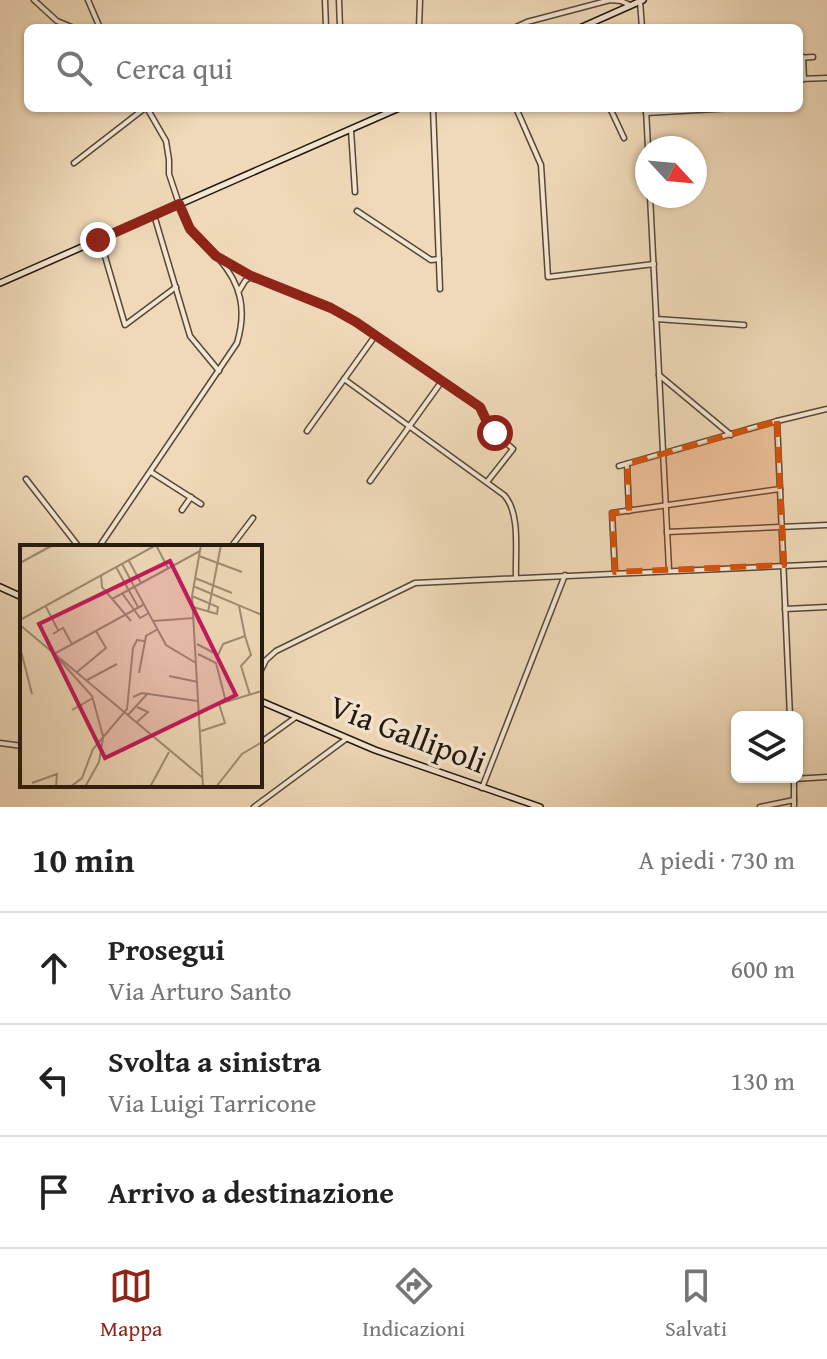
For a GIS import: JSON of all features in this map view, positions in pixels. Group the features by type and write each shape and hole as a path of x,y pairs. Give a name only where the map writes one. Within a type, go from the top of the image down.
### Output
{"main road":[{"path":"589,24 642,1"},
{"path":"0,283 390,112"},
{"path":"0,587 20,596"},
{"name":"Via Gallipoli","path":"262,702 346,739 540,807"}],"street":[{"path":"34,0 64,24"},
{"path":"88,0 98,24"},
{"path":"325,0 326,24"},
{"path":"339,0 340,24"},
{"path":"419,24 420,0"},
{"path":"523,24 610,0 630,5"},
{"path":"642,1 642,24"},
{"path":"803,58 813,57"},
{"path":"803,79 827,78"},
{"path":"74,163 141,112"},
{"path":"100,545 219,371 241,332 239,291 216,256 190,229 169,174 166,141 148,112"},
{"path":"433,112 440,289"},
{"path":"518,112 541,165 548,277 654,264"},
{"path":"612,112 624,138"},
{"path":"646,112 647,136"},
{"path":"351,130 355,192"},
{"path":"651,208 669,570"},
{"path":"357,211 431,260 439,259"},
{"path":"154,215 190,336 219,371"},
{"path":"98,240 125,325 176,287"},
{"path":"216,256 251,276 331,308 356,322 480,407 495,433 513,449 487,482"},
{"path":"239,291 251,276"},
{"path":"656,319 744,325"},
{"path":"307,431 375,336"},
{"path":"659,374 731,435"},
{"path":"344,379 512,503 516,577"},
{"path":"370,481 441,383"},
{"path":"619,466 827,409"},
{"path":"777,421 790,711"},
{"path":"627,464 629,511"},
{"path":"151,472 201,504"},
{"path":"26,479 77,545"},
{"path":"615,572 612,513 780,489"},
{"path":"182,510 191,497"},
{"path":"233,545 253,518"},
{"path":"667,532 827,525"},
{"path":"262,668 276,651 415,583 827,564"},
{"path":"482,788 565,575"},
{"path":"785,609 827,607"},
{"path":"262,742 296,717"},
{"path":"254,807 346,739"},
{"path":"0,743 20,746"},
{"path":"803,778 827,777"},
{"path":"793,783 794,807"},
{"path":"760,807 794,800"}],"highlighted area":[{"path":"777,421 784,565 615,572 612,513 629,511 627,464"}],"route":[{"path":"98,240 179,204 190,229 216,256 251,276 331,308 356,322 480,407 495,433"}]}
